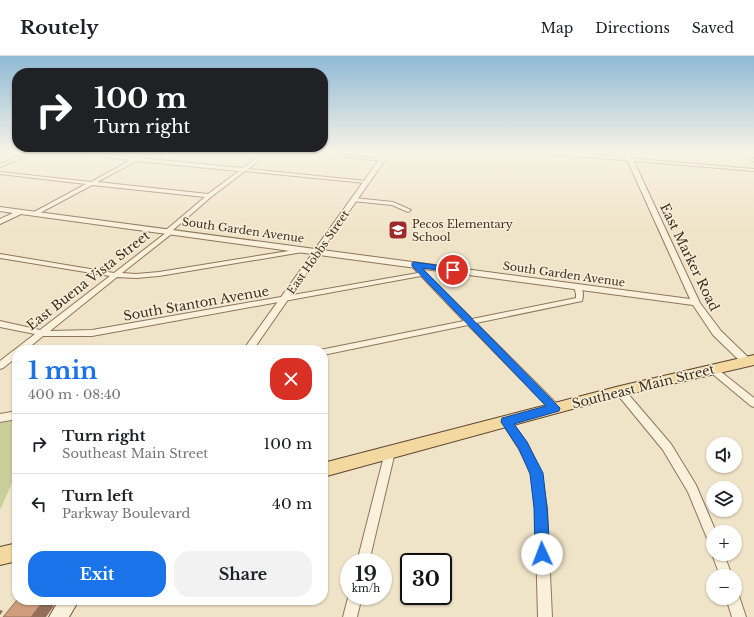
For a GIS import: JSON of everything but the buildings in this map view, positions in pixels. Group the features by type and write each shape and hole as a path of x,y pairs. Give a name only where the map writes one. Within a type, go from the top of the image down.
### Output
{"main road":[{"name":"Southeast Main Street","path":"328,469 620,391 750,361"},
{"path":"0,556 12,553"},
{"path":"58,617 66,605"}],"street":[{"path":"56,179 209,196"},
{"path":"36,213 98,179"},
{"name":"East Buena Vista Street","path":"26,345 116,275 170,231 209,196 232,179"},
{"path":"337,179 366,182"},
{"name":"East Hobbs Street","path":"252,345 368,179"},
{"name":"East Marker Road","path":"639,179 696,303 716,333 750,361"},
{"path":"354,200 393,204 408,210"},
{"name":"South Garden Avenue","path":"0,208 696,303"},
{"path":"0,222 21,211"},
{"path":"0,256 116,275 136,276 159,274 308,250"},
{"path":"414,264 421,275 555,408"},
{"name":"South Stanton Avenue","path":"0,324 41,333 92,333 421,275"},
{"path":"328,351 578,299 580,294 577,286"},
{"path":"0,366 12,356"},
{"path":"712,369 754,403"},
{"path":"620,391 667,448 692,489 707,525"},
{"path":"0,418 12,417"},
{"path":"506,422 523,446 536,473 541,508 545,617"},
{"path":"365,553 390,452"},
{"path":"350,617 353,605"},
{"path":"736,605 740,617"}],"green space":[{"path":"12,421 12,483 0,510 0,423"}],"place":[{"name":"Pecos Elementary School","path":"398,230"}],"route":[{"path":"453,270 414,264 555,408 506,422 523,446 536,473 541,508 542,554"}]}
